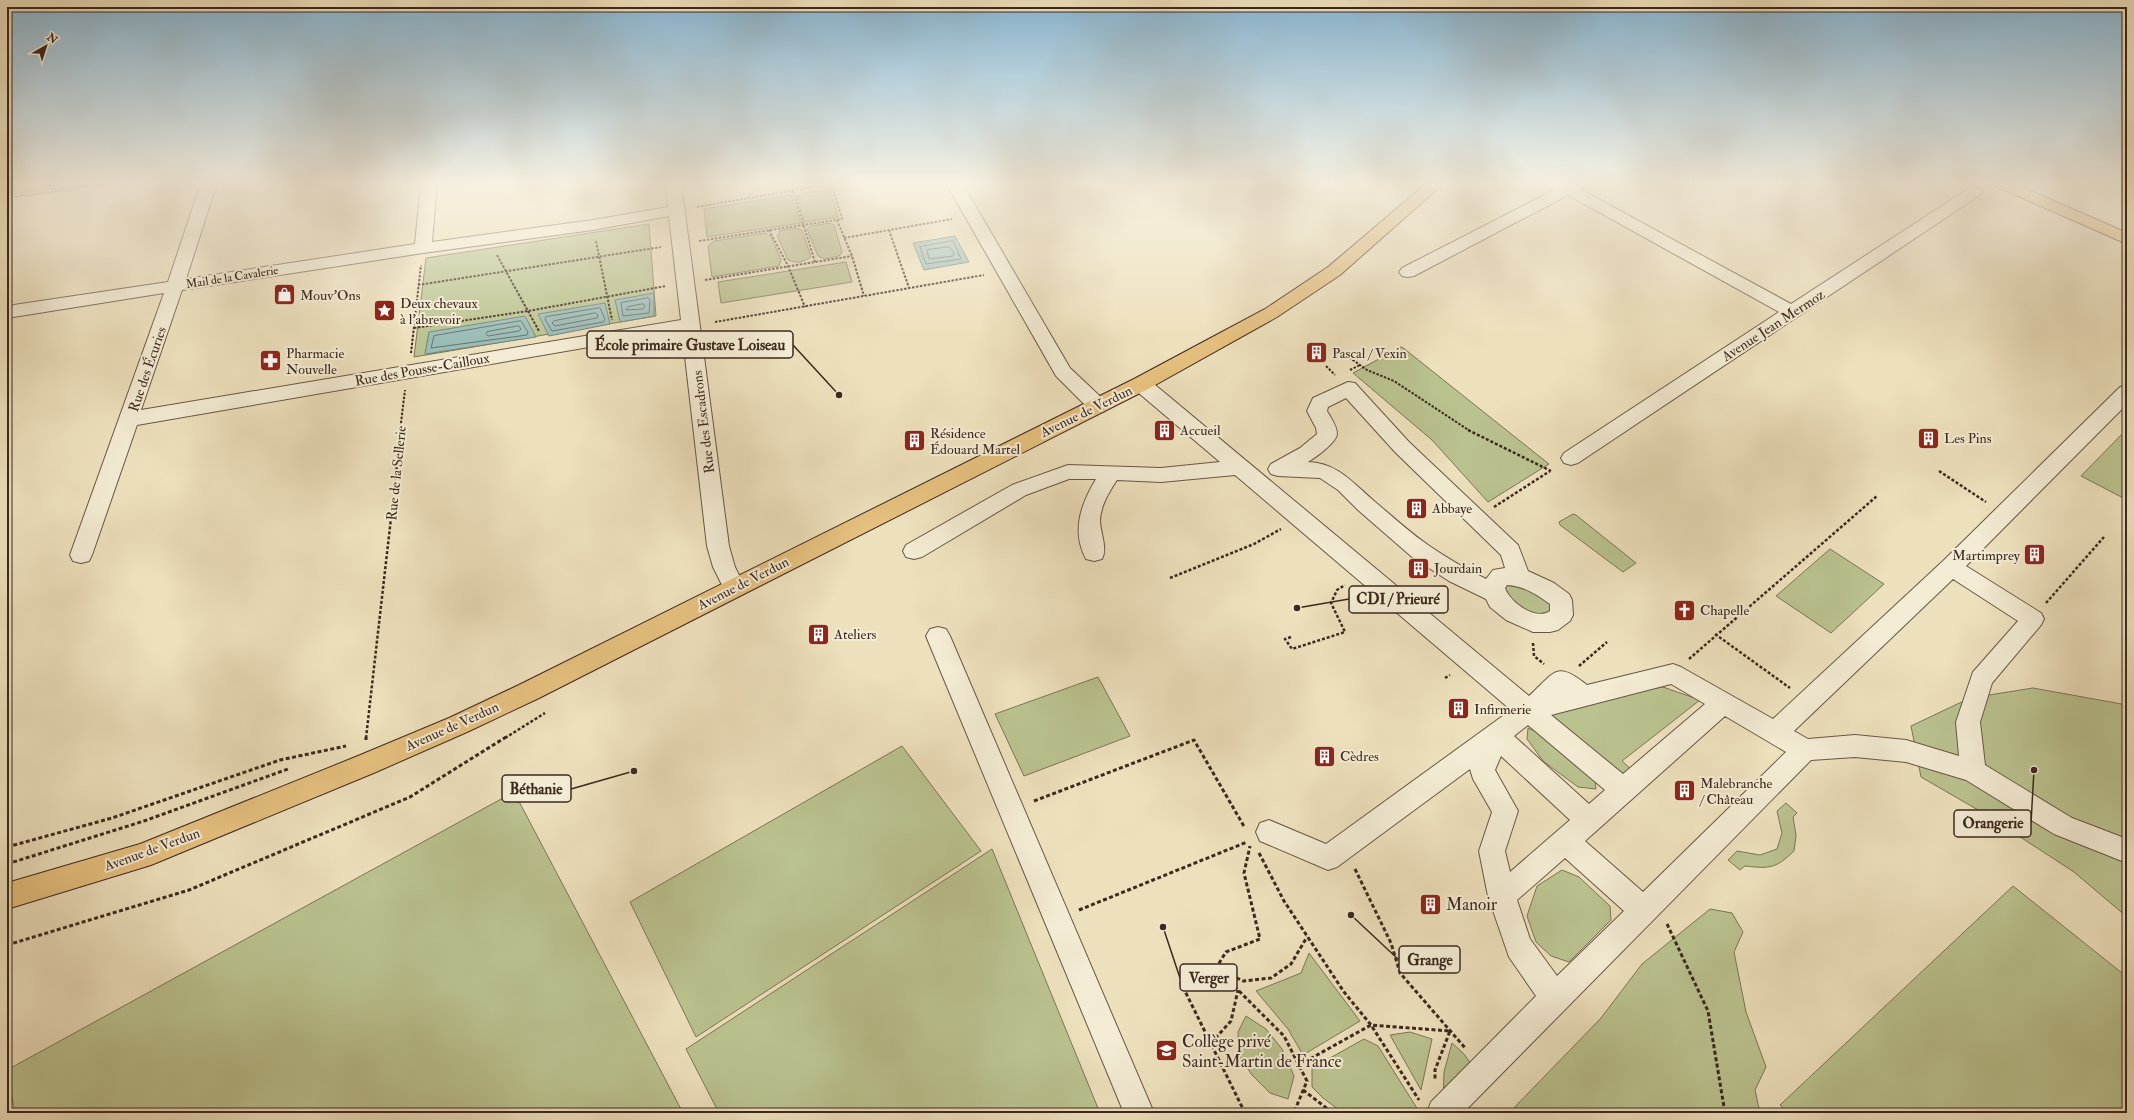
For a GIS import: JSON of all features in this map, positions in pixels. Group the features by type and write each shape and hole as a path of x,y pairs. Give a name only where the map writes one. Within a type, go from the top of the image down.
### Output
{"main road":[{"name":"Avenue de Verdun","path":"7,896 142,856 366,753 458,725 530,691 734,587 1141,384 1271,313 1328,275 1376,235"}],"street":[{"name":"Rue des Écuries","path":"81,555 192,235"},
{"path":"423,248 424,235"},
{"name":"Mail de la Cavalerie","path":"7,312 423,248 523,235"},
{"name":"Rue des Escadrons","path":"680,235 718,546 724,567 734,587"},
{"path":"984,235 1063,372 1098,406"},
{"path":"1408,272 1476,235"},
{"path":"1657,235 1792,312"},
{"name":"Avenue Jean Mermoz","path":"1571,458 1908,235"},
{"name":"Rue des Pousse-Cailloux","path":"129,420 691,324"},
{"path":"1141,384 1300,516 1623,790"},
{"path":"1278,469 1307,453 1327,436 1326,428 1317,410 1320,403 1348,388 1402,447 1478,518 1510,551 1519,576"},
{"path":"1775,733 2000,520 2127,392"},
{"path":"914,551 1019,490 1068,472 1111,472 1161,475 1278,469 1310,469 1326,472 1345,485 1365,505 1420,550 1457,575 1496,594"},
{"path":"1094,553 1088,531 1092,504 1111,472"},
{"path":"1951,567 2033,619 1981,679 1968,722 1973,771"},
{"path":"1500,576 1519,576 1541,585 1561,600 1562,615 1550,623 1533,623 1514,614 1498,601 1493,587 1500,576"},
{"path":"938,636 1139,1113"},
{"path":"1529,710 1673,674 1805,750 1855,746 1906,751 1973,771 2062,826 2127,852"},
{"path":"1260,836 1328,858 1496,736 1529,710 1563,680 1583,696"},
{"path":"1502,896 1723,703"},
{"path":"1496,736 1589,821"},
{"path":"1496,736 1482,771 1505,811 1492,851 1502,896 1519,947 1555,998"},
{"path":"1433,1110 1484,1069 1805,750"},
{"path":"1566,841 1649,904"}],"path":[{"path":"595,235 614,326"},
{"path":"418,285 736,235"},
{"path":"772,235 788,266 805,307"},
{"path":"806,235 815,262"},
{"path":"859,235 844,238 852,256 864,296"},
{"path":"891,235 909,288"},
{"path":"491,240 506,272 540,334"},
{"name":"Rue de la Sellerie","path":"366,753 407,372 414,328 423,248"},
{"path":"414,328 528,311 685,283 852,256"},
{"path":"715,322 1004,272"},
{"path":"1346,355 1367,370 1394,381 1466,429 1551,471"},
{"path":"1478,518 1571,458"},
{"path":"1938,471 1961,484 1988,504 2000,520"},
{"path":"1673,674 1716,634 1877,496"},
{"path":"1170,578 1186,570 1241,551 1271,535 1300,516"},
{"path":"2033,619 2104,537"},
{"path":"1291,637 1285,638 1292,649 1345,632 1331,603 1337,590 1367,573"},
{"path":"1533,623 1534,656 1563,680 1607,642"},
{"path":"1716,634 1809,701"},
{"path":"7,945 189,890 410,797 545,713"},
{"path":"1011,810 1194,740 1260,836 1284,901 1344,992 1371,1025 1433,1110"},
{"path":"337,752 366,753"},
{"path":"7,847 112,818 280,760 366,753"},
{"path":"7,864 144,821 293,768"},
{"path":"1058,919 1260,836"},
{"path":"1252,1113 1245,1112 1181,983 1216,968 1226,952 1260,939 1244,873 1260,836"},
{"path":"1344,847 1391,943 1400,973 1484,1069"},
{"path":"1649,904 1708,1011 1725,1113"},
{"path":"1216,968 1243,981 1271,978 1291,964 1308,937"},
{"path":"1216,968 1284,1036 1307,1081 1295,1110 1282,1113"},
{"path":"1211,1043 1231,1021 1238,990"},
{"path":"1299,1066 1371,1025 1450,1031"},
{"path":"1434,1084 1435,1070 1450,1031"},
{"path":"1303,1090 1333,1113"}],"green space":[{"path":"575,235 650,235 656,316 414,357 426,258"},
{"path":"707,235 719,235 707,237"},
{"path":"751,235 770,235 781,260 779,266 712,277 708,246 714,241"},
{"path":"777,235 804,235 811,257 798,262 788,260"},
{"path":"810,235 837,235 842,252 839,256 824,259 818,256"},
{"path":"846,262 852,282 721,303 718,282"},
{"path":"1401,347 1549,464 1488,502 1432,440 1353,373"},
{"path":"2127,429 2127,500 2081,476"},
{"path":"1573,514 1636,563 1623,572 1560,525 1559,522"},
{"path":"1830,549 1884,584 1831,633 1776,596"},
{"path":"1503,578 1558,601 1548,621 1501,600"},
{"path":"1098,677 1130,736 1024,776 995,714"},
{"path":"1663,687 1700,700 1622,761 1631,769 1625,774 1618,774 1541,711 1590,699"},
{"path":"2033,688 2127,705 2127,917 2074,872 1985,814 1921,777 1911,726 1970,698"},
{"path":"1528,728 1549,737 1595,780 1596,789 1578,787 1543,761 1527,739"},
{"path":"902,746 981,851 696,1037 630,902"},
{"path":"514,792 683,1113 15,1113 7,1070"},
{"path":"1786,803 1797,813 1793,817 1796,835 1794,851 1777,864 1767,867 1745,866 1740,870 1728,860 1737,851 1760,855 1777,849 1782,833 1777,811"},
{"path":"992,849 1100,1113 719,1113 686,1049"},
{"path":"1562,870 1579,877 1610,906 1611,920 1569,962 1551,956 1536,942 1527,916 1537,886"},
{"path":"2013,886 2127,977 2127,1113 1788,1113 1780,1105"},
{"path":"1710,909 1732,913 1743,932 1734,952 1746,1012 1766,1067 1755,1090 1760,1113 1509,1113 1601,1018 1642,964"},
{"path":"1309,953 1360,1021 1303,1055 1288,1029 1256,991 1301,973"},
{"path":"1246,1016 1266,1029 1282,1049 1294,1076 1288,1099 1270,1093 1252,1075 1239,1056 1238,1032"},
{"path":"1410,1032 1432,1039 1421,1090 1390,1035"},
{"path":"1364,1039 1378,1046 1420,1113 1343,1113 1323,1098 1312,1087 1312,1068"},
{"path":"1452,1043 1464,1054 1474,1068 1443,1105 1444,1072"}],"water":[{"path":"955,236 969,262 924,270 913,243"},
{"path":"654,293 654,316 620,322 615,300"},
{"path":"605,303 610,324 549,336 538,314"},
{"path":"525,316 536,337 425,354 429,332"}],"place":[{"name":"Mouv'Ons","path":"284,295"},
{"name":"Deux chevaux à l'abrevoir","path":"384,311"},
{"name":"Pascal / Vexin","path":"1317,353"},
{"name":"Pharmacie Nouvelle","path":"270,361"},
{"name":"École primaire Gustave Loiseau","path":"839,395"},
{"name":"Accueil","path":"1164,430"},
{"name":"Les Pins","path":"1929,438"},
{"name":"Résidence Édouard Martel","path":"915,441"},
{"name":"Abbaye","path":"1416,508"},
{"name":"Martimprey","path":"2035,555"},
{"name":"Jourdain","path":"1419,568"},
{"name":"CDI / Prieuré","path":"1297,608"},
{"name":"Chapelle","path":"1685,610"},
{"name":"Ateliers","path":"818,634"},
{"name":"Infirmerie","path":"1459,709"},
{"name":"Cèdres","path":"1324,756"},
{"name":"Orangerie","path":"2034,770"},
{"name":"Béthanie","path":"634,771"},
{"name":"Malebranche / Château","path":"1684,791"},
{"name":"Manoir","path":"1431,904"},
{"name":"Grange","path":"1351,915"},
{"name":"Verger","path":"1163,927"},
{"name":"Collège privé Saint-Martin de France","path":"1167,1051"}]}
